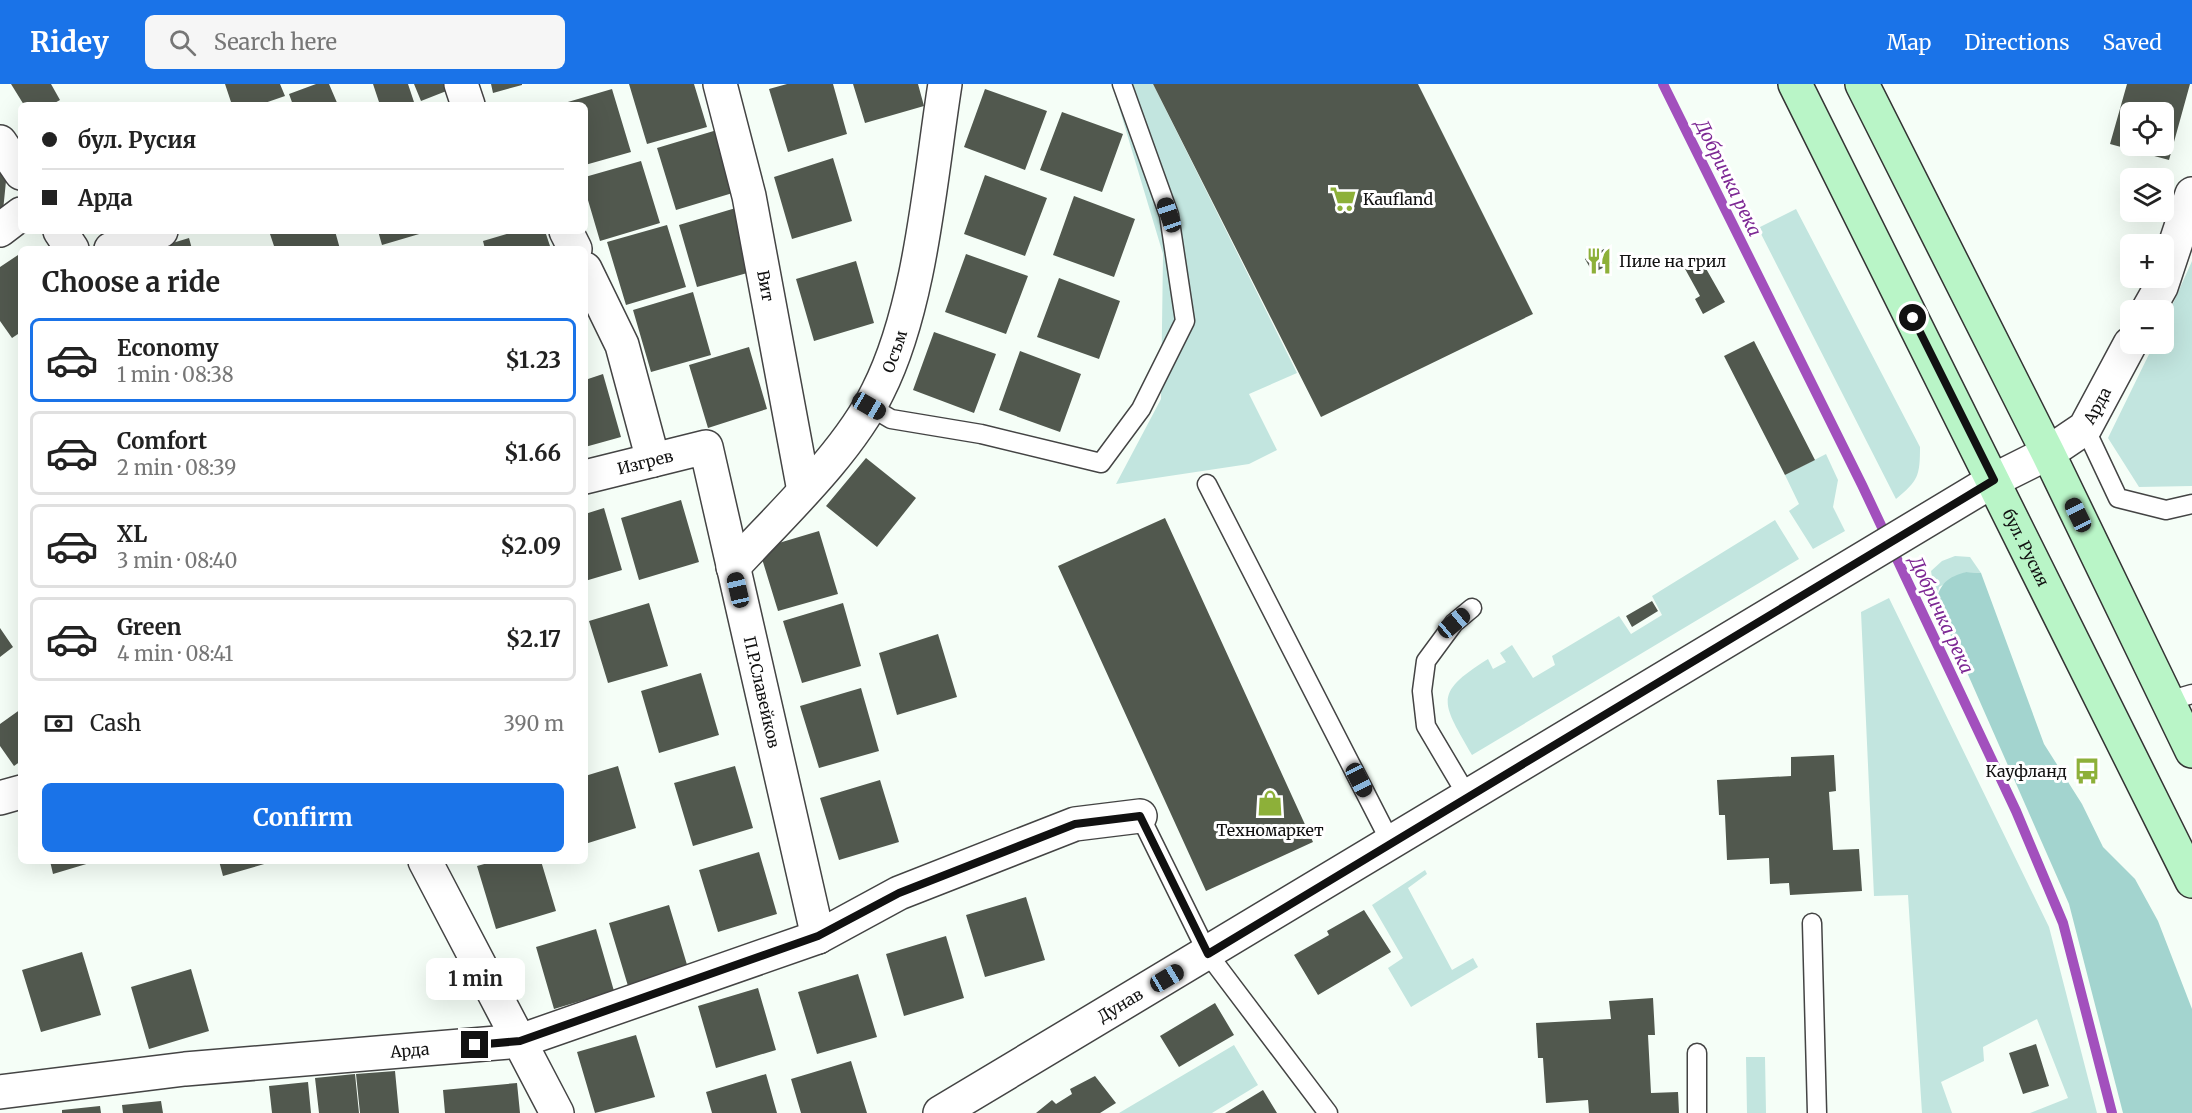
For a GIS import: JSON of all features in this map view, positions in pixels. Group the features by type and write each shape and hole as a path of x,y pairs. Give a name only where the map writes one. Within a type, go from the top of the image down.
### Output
{"main road":[{"name":"бул. Русия","path":"1795,84 2192,881"},
{"path":"1862,84 2048,453 2180,698 2192,751"}],"street":[{"path":"461,84 467,102"},
{"name":"Вит","path":"720,84 751,208 804,490"},
{"name":"Осъм","path":"733,567 804,490 847,439 878,393 900,338 917,262 945,84"},
{"path":"0,142 18,169"},
{"path":"2153,300 2161,286 2192,194"},
{"path":"0,230 18,216"},
{"path":"119,246 153,234"},
{"path":"588,275 622,345 653,460"},
{"name":"Арда","path":"1994,480 2048,453 2085,428 2125,354"},
{"name":"Изгрев","path":"588,476 706,447"},
{"name":"П.Р.Славейков","path":"706,447 818,936"},
{"name":"Дунав","path":"942,1113 1994,480"},
{"path":"0,798 18,793"},
{"name":"Арда","path":"0,1092 185,1069 520,1041 818,936 899,893 1075,824 1140,816"},
{"path":"427,864 557,1113"}],"lane":[{"path":"869,406 891,419 981,434 1101,463 1141,409 1185,321 1169,215 1122,84"},
{"path":"2085,428 2118,498 2166,510 2192,504"},
{"path":"1207,484 1391,843"},
{"path":"1468,797 1426,726 1422,691 1426,660 1454,623 1472,608"},
{"path":"1140,816 1208,954 1328,1113"},
{"path":"1812,923 1817,1113"},
{"path":"1697,1053 1697,1113"}],"shaded area":[{"path":"1112,84 1153,84 1297,373 1249,394 1277,450 1249,464 1116,484 1161,399 1163,254"},
{"path":"1796,209 1920,447 1916,477 1896,499 1758,228"},
{"path":"2192,261 2192,486 2139,487 2108,438 2149,354 2174,354 2174,301"},
{"path":"1826,454 1838,480 1833,507 1845,531 1813,549 1789,511 1799,504 1785,475"},
{"path":"1775,520 1799,559 1472,755 1454,723 1449,711 1448,700 1450,691 1470,671 1488,659 1493,669 1506,662 1500,653 1512,645 1533,678 1555,665 1552,656 1619,616 1631,634 1662,615 1652,596"},
{"path":"1955,556 1970,557 1981,573 1966,572 1939,587 1936,602 1931,571 1942,561"},
{"path":"1966,572 1981,573 2044,744 2082,804 2103,847 2135,879 2158,921 2192,1009 2192,1113 2123,1113 2069,904 1936,602 1946,582"},
{"path":"1889,598 2049,927 2097,1113 2030,1113 2068,1098 2037,1019 1983,1047 1984,1061 1941,1082 1952,1113 1922,1113 1908,895 1874,896 1861,612"},
{"path":"1425,870 1427,874 1408,888 1452,970 1473,958 1478,967 1411,1007 1388,968 1403,958 1372,905"},
{"path":"1234,1045 1258,1085 1212,1113 1119,1113"},
{"path":"1746,1057 1765,1057 1766,1113 1747,1113"}],"building":[{"path":"11,84 51,84 60,100 56,102 22,102"},
{"path":"225,84 280,84 285,96 268,102 231,102"},
{"path":"316,84 329,84 337,102 292,102 289,94"},
{"path":"373,84 408,84 414,102 379,102"},
{"path":"414,84 446,84 449,90 421,101"},
{"path":"491,84 522,84 522,85 493,93"},
{"path":"629,84 694,84 707,127 647,144"},
{"path":"787,84 833,84 847,134 788,152 769,89"},
{"path":"853,84 918,84 924,106 865,123"},
{"name":"Kaufland","path":"1153,84 1418,84 1533,314 1321,417"},
{"path":"2127,84 2190,84 2174,142 2174,102 2122,102"},
{"path":"612,89 631,152 588,164 588,102 568,102"},
{"path":"985,89 1047,111 1025,170 964,147"},
{"path":"2120,109 2120,147 2110,144"},
{"path":"1062,112 1123,134 1102,192 1040,170"},
{"path":"717,130 736,192 676,210 657,148"},
{"path":"2154,156 2170,156 2169,160"},
{"path":"833,158 852,221 792,239 774,177"},
{"path":"641,161 660,223 600,241 588,200 588,176"},
{"path":"0,171 6,181 3,211 0,212"},
{"path":"985,175 1047,198 1025,256 964,234"},
{"path":"1074,196 1135,219 1114,277 1053,255"},
{"path":"739,207 758,270 697,287 679,225"},
{"path":"667,225 686,287 626,305 607,242"},
{"path":"270,234 336,234 339,246 274,246"},
{"path":"379,234 419,234 382,245"},
{"path":"507,234 546,234 550,246 484,246 483,241"},
{"path":"189,238 191,246 163,246"},
{"name":"Пиле на грил","path":"1604,249 1612,263 1593,273 1585,259"},
{"path":"966,254 1028,276 1006,334 945,312"},
{"path":"18,255 18,334 12,338 0,321 0,267"},
{"path":"1700,258 1725,302 1703,314 1695,299 1700,296 1684,267"},
{"path":"856,261 874,323 814,341 796,279"},
{"path":"1059,278 1120,301 1099,359 1037,337"},
{"path":"693,292 711,355 651,372 633,310"},
{"path":"934,332 996,354 974,413 913,390"},
{"path":"1754,341 1815,460 1785,475 1724,356"},
{"path":"749,347 767,409 708,428 689,365"},
{"path":"1020,351 1081,374 1060,432 999,410"},
{"path":"603,374 621,437 588,446 588,379"},
{"path":"866,458 916,498 877,547 826,506"},
{"path":"681,500 699,562 639,580 621,518"},
{"path":"604,508 622,570 588,580 588,513"},
{"path":"1165,518 1313,842 1206,891 1058,566"},
{"path":"819,531 838,594 778,611 759,549"},
{"path":"1652,601 1658,611 1632,627 1626,616"},
{"path":"649,603 668,666 608,683 589,621"},
{"path":"843,603 861,666 802,683 783,621"},
{"path":"0,628 13,647 0,657"},
{"path":"938,634 957,697 897,715 879,653"},
{"path":"701,673 719,735 659,753 641,691"},
{"path":"861,688 879,751 819,768 800,706"},
{"path":"18,711 18,763 14,766 0,746 0,724"},
{"path":"1834,755 1836,791 1829,792 1833,850 1859,849 1862,891 1790,895 1789,883 1770,884 1769,858 1727,860 1725,815 1719,815 1717,780 1791,776 1791,757"},
{"path":"618,766 636,828 588,843 588,775"},
{"path":"735,766 753,828 693,846 674,783"},
{"path":"880,780 899,842 839,860 820,798"},
{"path":"759,852 777,914 718,932 699,870"},
{"path":"51,864 86,864 53,874"},
{"path":"220,864 264,864 223,876"},
{"path":"542,864 556,911 496,929 477,866"},
{"path":"1026,897 1045,960 985,977 966,915"},
{"path":"669,905 688,968 628,986 609,923"},
{"path":"1364,910 1391,952 1318,995 1294,955 1329,935 1327,931"},
{"path":"596,929 614,991 554,1009 536,947"},
{"path":"946,936 964,998 904,1016 886,954"},
{"path":"82,952 101,1015 41,1032 22,970"},
{"path":"191,969 209,1031 149,1049 131,987"},
{"path":"858,974 877,1037 817,1054 798,992"},
{"path":"758,988 776,1050 716,1068 698,1006"},
{"path":"1653,998 1655,1035 1648,1035 1651,1093 1678,1092 1679,1113 1589,1113 1588,1100 1546,1103 1543,1058 1538,1058 1536,1023 1611,1019 1609,1001"},
{"path":"1215,1003 1234,1035 1179,1067 1160,1036"},
{"path":"636,1035 655,1097 595,1113 577,1052"},
{"path":"2036,1044 2049,1086 2023,1094 2009,1053"},
{"path":"851,1061 867,1113 801,1113 791,1079"},
{"path":"395,1071 399,1113 360,1113 356,1074"},
{"path":"355,1074 359,1113 319,1113 315,1078"},
{"path":"766,1074 777,1113 712,1113 706,1092"},
{"path":"1095,1076 1116,1103 1100,1113 1036,1113 1052,1100 1056,1104 1072,1094 1070,1089"},
{"path":"308,1082 311,1113 272,1113 269,1086"},
{"path":"517,1083 520,1113 445,1113 443,1090"},
{"path":"1263,1090 1277,1113 1225,1113"},
{"path":"161,1101 163,1113 123,1113 122,1105"},
{"path":"100,1106 101,1113 62,1113 62,1110"}],"waterway":[{"name":"Добричка река","path":"1663,84 1862,485 2016,811 2063,923 2112,1113"}],"place":[{"name":"Kaufland","path":"1343,199"},
{"name":"Пиле на грил","path":"1599,261"},
{"name":"Кауфланд","path":"2087,771"},
{"name":"Техномаркет","path":"1270,803"}],"route":[{"path":"475,1045 520,1041 818,936 899,893 1075,824 1140,816 1208,954 1994,480 1913,318"}]}
